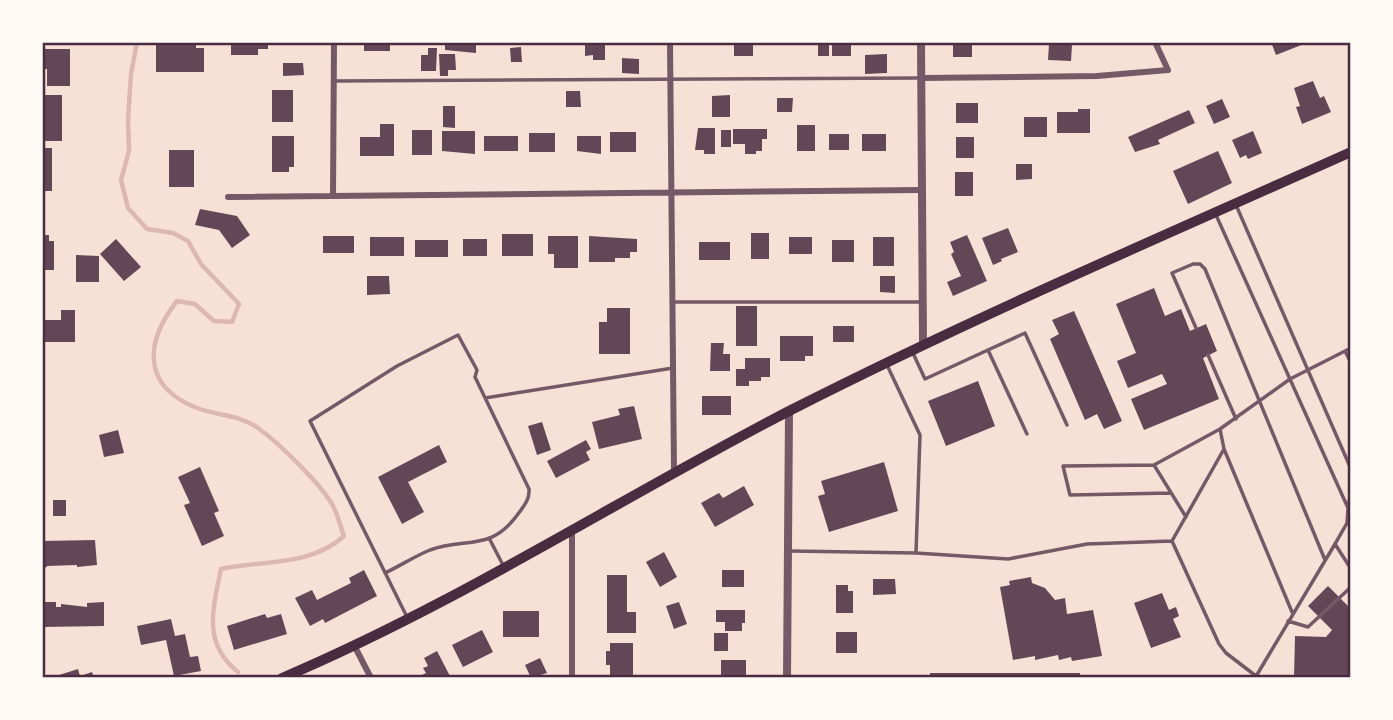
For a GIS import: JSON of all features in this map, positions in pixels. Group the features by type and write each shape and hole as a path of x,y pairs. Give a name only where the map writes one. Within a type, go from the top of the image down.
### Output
{"main road":[{"path":"282,678 355,647 572,532 674,472 911,349 1351,152"}],"street":[{"path":"333,196 334,42"},
{"path":"670,42 674,472"},
{"path":"921,42 923,344"},
{"path":"921,78 1097,76 1168,70 1155,42"},
{"path":"228,197 922,190"},
{"path":"787,678 789,412"},
{"path":"572,532 572,678"},
{"path":"355,647 371,678"}],"lane":[{"path":"334,81 921,78"},
{"path":"1235,204 1351,469"},
{"path":"1215,213 1348,508"},
{"path":"1196,328 1172,273 1193,264 1200,264 1205,269 1325,560"},
{"path":"672,302 923,302"},
{"path":"911,349 925,379 1025,333 1068,425"},
{"path":"385,573 430,550 489,538 509,527 529,495 529,489 475,377 477,370 458,335 397,366 310,421 385,573 408,619"},
{"path":"1171,493 1070,495 1063,466 1154,465 1236,419 1290,380 1351,348"},
{"path":"988,350 1027,434"},
{"path":"1345,351 1351,363"},
{"path":"1208,355 1236,419"},
{"path":"886,362 920,435 916,553"},
{"path":"485,398 673,368"},
{"path":"1220,429 1224,449 1293,613"},
{"path":"1172,541 1224,449"},
{"path":"1154,465 1186,517"},
{"path":"1172,541 1219,644 1256,677 1347,523 1351,491"},
{"path":"489,538 505,568"},
{"path":"788,551 916,553 1008,559 1087,544 1172,541"},
{"path":"1335,544 1351,569"},
{"path":"1287,621 1308,627 1351,587"}],"building":[{"path":"231,42 268,42 268,49 258,49 258,55 231,55"},
{"path":"364,42 390,42 390,51 364,51"},
{"path":"445,42 476,42 476,53 445,50"},
{"path":"734,42 753,42 753,56 734,56"},
{"path":"818,42 829,42 829,56 818,56"},
{"path":"832,42 851,42 851,56 832,56"},
{"path":"953,42 972,42 972,57 953,57"},
{"path":"1271,42 1303,42 1304,44 1276,55"},
{"path":"156,43 196,43 196,48 204,48 204,72 156,72"},
{"path":"605,44 605,60 593,60 593,55 585,56 585,45"},
{"path":"1049,44 1072,45 1071,61 1048,60"},
{"path":"521,47 522,62 511,62 510,48"},
{"path":"428,48 437,48 436,71 421,71 421,55 428,55"},
{"path":"42,49 70,49 70,86 47,86 47,69 42,69"},
{"path":"439,54 455,54 456,70 448,70 448,76 440,76"},
{"path":"887,54 887,73 865,74 865,55"},
{"path":"622,58 639,59 639,74 622,73"},
{"path":"283,63 303,63 304,75 283,76"},
{"path":"1313,81 1320,98 1324,96 1331,112 1302,124 1296,107 1300,106 1294,88"},
{"path":"272,90 293,90 293,122 272,122"},
{"path":"566,91 580,91 581,107 566,107"},
{"path":"42,95 62,95 62,141 42,141"},
{"path":"730,95 730,117 712,117 712,96"},
{"path":"777,98 793,98 792,112 777,112"},
{"path":"1222,99 1230,117 1214,124 1206,106"},
{"path":"956,103 978,103 978,123 956,123"},
{"path":"443,106 455,106 455,128 443,127"},
{"path":"1078,109 1090,109 1090,133 1057,133 1057,112 1078,112"},
{"path":"1189,110 1195,123 1158,140 1160,144 1135,152 1128,137"},
{"path":"1024,117 1047,117 1047,137 1024,137"},
{"path":"380,124 394,124 394,156 360,156 360,137 380,137"},
{"path":"797,125 815,125 815,151 797,151"},
{"path":"698,128 715,128 715,154 704,154 704,150 695,150"},
{"path":"733,129 767,129 767,139 762,139 762,151 745,154 745,144 733,144"},
{"path":"412,130 432,130 432,155 412,155"},
{"path":"721,130 731,130 731,147 721,147"},
{"path":"442,131 475,131 475,154 442,151"},
{"path":"1253,131 1262,153 1248,159 1246,155 1240,158 1232,140"},
{"path":"610,132 636,132 636,152 610,152"},
{"path":"529,133 555,133 555,152 529,152"},
{"path":"829,134 849,134 849,150 829,150"},
{"path":"862,134 886,134 886,151 862,151"},
{"path":"272,136 294,136 294,167 289,167 289,172 272,172"},
{"path":"484,136 518,136 518,151 484,151"},
{"path":"577,136 601,136 601,154 577,151"},
{"path":"956,137 974,137 974,158 956,158"},
{"path":"42,148 52,148 52,191 42,191"},
{"path":"169,150 194,150 194,187 169,187"},
{"path":"1218,151 1232,183 1188,204 1173,171"},
{"path":"1016,164 1032,164 1032,179 1016,180"},
{"path":"955,172 973,172 973,196 955,196"},
{"path":"200,209 237,216 250,235 232,248 219,230 195,225"},
{"path":"1008,228 1018,252 993,265 982,238"},
{"path":"751,233 769,233 769,259 751,259"},
{"path":"502,234 533,234 533,256 502,256"},
{"path":"42,235 49,235 49,241 54,241 54,270 42,270"},
{"path":"967,235 987,281 953,296 947,282 961,276 951,254 954,252 950,242"},
{"path":"323,236 354,236 354,253 323,253"},
{"path":"548,236 578,236 578,268 554,268 554,254 548,254"},
{"path":"589,236 637,239 637,252 630,252 630,258 615,258 615,262 589,262"},
{"path":"370,237 404,237 404,256 370,256"},
{"path":"789,237 812,237 812,254 789,254"},
{"path":"873,237 894,237 894,266 873,266"},
{"path":"116,239 141,267 124,281 100,254"},
{"path":"463,239 487,239 487,256 463,256"},
{"path":"415,240 448,240 448,257 415,257"},
{"path":"832,240 854,240 854,262 832,262"},
{"path":"699,242 730,242 730,260 699,260"},
{"path":"76,255 99,256 99,282 76,282"},
{"path":"367,276 389,276 390,294 367,295"},
{"path":"880,276 895,276 895,293 880,292"},
{"path":"1154,288 1165,316 1181,309 1190,331 1206,324 1217,351 1203,358 1219,399 1144,430 1131,399 1167,384 1162,374 1128,388 1117,361 1136,353 1116,304"},
{"path":"736,306 757,306 757,346 736,346"},
{"path":"607,308 630,308 630,354 599,354 599,322 607,322"},
{"path":"61,310 75,310 75,342 42,342 42,320 61,320"},
{"path":"1074,311 1122,421 1104,429 1097,414 1085,420 1050,339 1059,334 1052,320"},
{"path":"833,326 854,326 854,342 833,342"},
{"path":"780,336 813,336 813,356 805,356 805,361 780,361"},
{"path":"711,343 724,343 723,354 730,354 730,371 710,371"},
{"path":"745,358 770,358 770,377 761,377 761,381 749,381 749,386 736,386 736,369 745,369"},
{"path":"978,381 995,426 946,446 928,401"},
{"path":"702,396 731,396 731,415 702,415"},
{"path":"634,406 642,439 599,449 592,422 620,415 618,409"},
{"path":"542,422 551,450 537,455 528,426"},
{"path":"118,430 124,453 104,457 99,435"},
{"path":"586,440 591,449 586,452 590,460 556,478 547,461"},
{"path":"439,445 447,462 408,482 424,512 402,524 378,477"},
{"path":"884,462 898,511 829,532 818,496 825,494 821,481"},
{"path":"200,467 219,511 214,513 224,536 202,546 184,505 190,503 178,477"},
{"path":"744,486 754,505 715,527 701,503 719,493 723,498"},
{"path":"53,500 66,500 66,516 53,516"},
{"path":"95,540 97,565 42,568 42,541"},
{"path":"664,552 677,577 660,587 646,562"},
{"path":"364,570 377,596 325,623 323,619 310,626 295,598 312,590 317,600 351,583 349,578"},
{"path":"722,570 744,570 744,587 722,587"},
{"path":"607,575 627,575 627,612 636,612 636,633 607,633"},
{"path":"1031,577 1032,583 1045,588 1055,600 1065,598 1067,614 1093,610 1102,656 1072,661 1071,657 1059,660 1058,655 1035,660 1035,656 1013,660 1000,587 1010,585 1009,581"},
{"path":"873,579 895,579 896,594 873,595"},
{"path":"836,585 848,585 848,591 853,591 853,613 836,613"},
{"path":"1328,586 1351,609 1351,678 1294,678 1295,636 1326,637 1332,630 1308,606"},
{"path":"1162,593 1169,610 1176,607 1179,616 1173,619 1181,637 1151,648 1134,603"},
{"path":"42,602 56,602 56,607 61,607 61,604 87,607 87,603 104,602 104,626 42,627"},
{"path":"679,602 687,624 674,629 666,606"},
{"path":"716,610 745,610 742,631 725,631 725,622 716,622"},
{"path":"503,611 539,611 539,637 503,637"},
{"path":"265,614 267,618 281,614 287,634 234,650 227,626"},
{"path":"171,619 175,636 185,634 190,657 198,656 201,671 174,676 166,640 141,645 137,626"},
{"path":"482,630 493,652 463,667 452,645"},
{"path":"836,632 857,632 857,653 836,653"},
{"path":"714,633 728,633 728,651 714,651"},
{"path":"610,643 633,643 633,675 610,675 610,665 606,665 606,651 610,651"},
{"path":"437,651 451,678 416,678 426,673 423,668 428,666 424,658"},
{"path":"540,658 547,673 531,678 525,665"},
{"path":"721,660 746,660 746,678 726,678 726,675 721,675"},
{"path":"78,669 80,676 92,672 94,678 59,678 59,675"},
{"path":"930,673 1080,673 1080,678 930,678"}],"waterway":[{"path":"137,42 131,74 129,151 121,180 128,208 147,229 173,233 188,241 201,264 239,304 232,322 214,321 195,304 177,301 166,316 154,347 154,362 158,375 166,388 179,399 197,408 250,423 277,443 327,497 335,509 344,536 331,546 301,558 221,569 213,625 219,649 238,672"}]}
